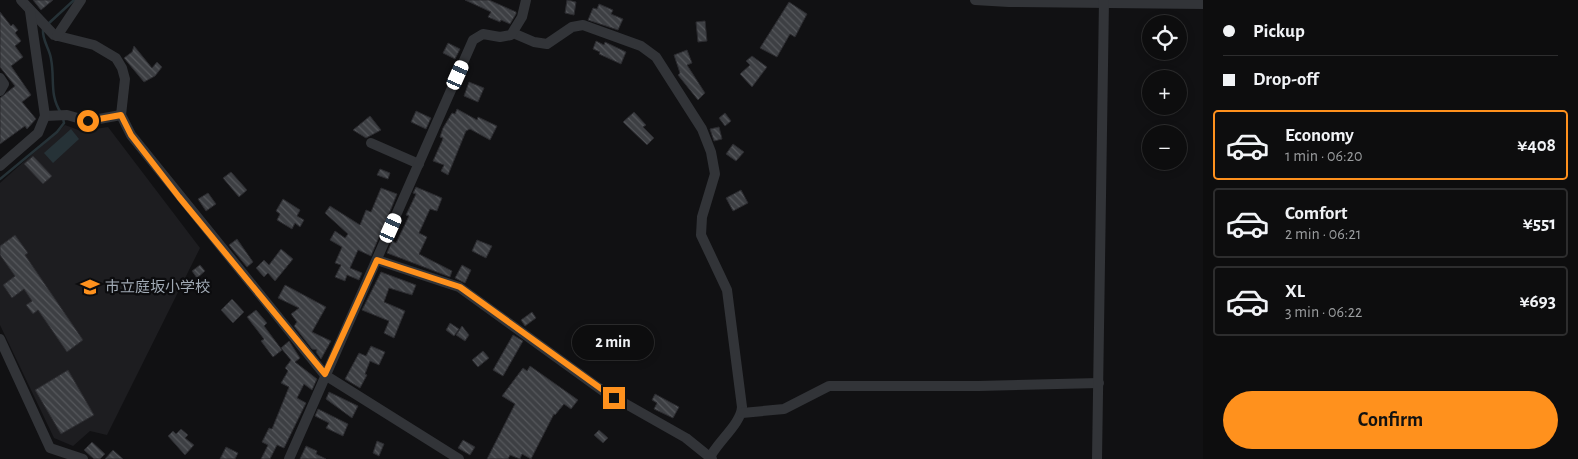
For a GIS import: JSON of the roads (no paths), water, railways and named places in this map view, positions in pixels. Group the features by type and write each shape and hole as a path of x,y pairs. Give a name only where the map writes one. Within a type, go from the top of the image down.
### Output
{"street":[{"path":"21,0 41,24 54,34 94,45 116,58 122,68 125,79 121,115 131,135 325,374 459,459"},
{"path":"54,34 81,0"},
{"path":"289,459 476,36 485,33 504,37 513,33 522,17 526,0"},
{"path":"975,0 1203,4"},
{"path":"1098,459 1104,1"},
{"path":"0,166 38,133 49,116 30,11"},
{"path":"377,260 442,280 468,292 604,391 686,438 711,458 742,413 727,290 701,235 702,217 715,174 711,152 702,129 656,56 641,46 583,25 572,27 547,44 534,42 513,33"},
{"path":"0,78 4,84 0,91"},
{"path":"49,116 67,115 88,121 121,115"},
{"path":"371,143 419,164"},
{"path":"0,340 54,454 83,459"},
{"path":"742,413 784,409 829,386 978,386 1099,383"}],"waterway":[{"path":"48,24 74,0"},
{"path":"43,29 51,59 55,100 61,113"},
{"path":"0,179 57,132 64,123 63,118"}],"place":[{"name":"市立庭坂小学校","path":"90,287"}]}
